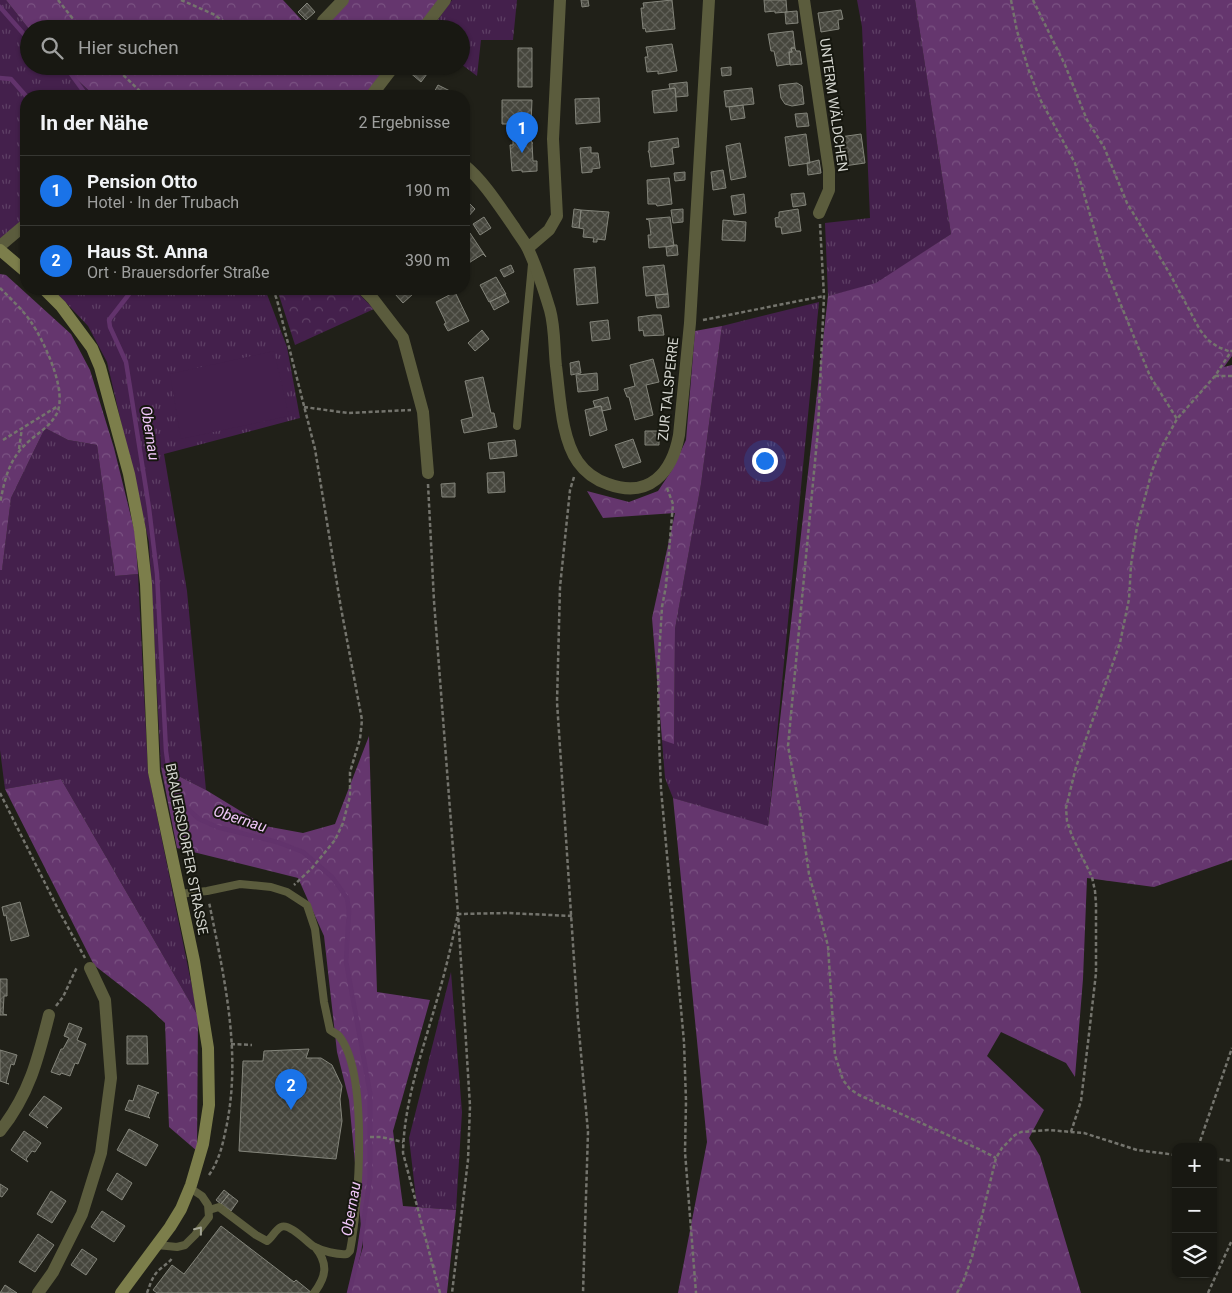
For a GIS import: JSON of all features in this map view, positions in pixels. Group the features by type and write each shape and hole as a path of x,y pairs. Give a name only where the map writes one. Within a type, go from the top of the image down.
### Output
{"street":[{"path":"324,20 343,0"},
{"path":"430,20 445,0"},
{"path":"528,248 549,230 557,216 553,139 560,0"},
{"name":"ZUR TALSPERRE","path":"470,173 494,200 528,248 550,312 561,409 569,443 577,461 586,471 601,481 615,486 628,489 649,485 658,478 672,460 680,435 690,323 709,0"},
{"name":"UNTERM WÄLDCHEN","path":"804,0 829,170 829,190 819,213"},
{"path":"376,90 387,75"},
{"path":"0,246 20,229"},
{"path":"0,250 20,267"},
{"name":"BRAUERSDORFER STRASSE","path":"49,295 79,330 100,367 129,474 140,530 146,584 154,772 196,971 208,1048 209,1105 203,1144 190,1188 180,1209 157,1245 121,1293"},
{"path":"369,295 403,338 422,409 428,473"},
{"path":"38,1293 52,1272 82,1214 101,1153 110,1078 105,1000 90,968"},
{"path":"0,1131 15,1110 37,1065 49,1015"}],"lane":[{"path":"517,426 532,262"},
{"path":"179,894 240,884 271,887 287,892 307,905 315,929 324,1002 330,1030 339,1035 348,1053 357,1093 358,1177 356,1212 350,1251 344,1254 323,1250 285,1226 279,1228 269,1240 264,1240 219,1207 209,1210"},
{"path":"157,1245 177,1248 185,1245 206,1221 209,1210 208,1205 202,1196 190,1188"},
{"path":"314,1246 322,1258 324,1268 320,1284 314,1293"}],"path":[{"path":"58,0 73,20"},
{"path":"181,0 213,14 222,20"},
{"path":"1011,0 1017,31 1029,71 1041,101 1074,163 1105,266 1150,376 1177,419"},
{"path":"1033,0 1072,82 1087,120 1104,147 1127,203 1170,274 1200,330 1208,340 1218,347 1231,351 1214,376 1177,419 1161,448 1152,471 1137,526 1131,565 1129,599 1120,643 1076,767 1066,808 1067,822 1072,836 1092,877 1096,904 1096,973 1090,1034 1081,1100 1071,1132"},
{"path":"123,75 139,90"},
{"path":"819,213 824,296 814,484 788,746 809,874 828,946 835,1055 843,1080 850,1089 859,1095 996,1158"},
{"path":"0,288 31,322 42,341 59,387 57,413 50,423 14,456 0,503"},
{"path":"276,295 315,449 336,580 362,720 360,739 350,772 350,796 343,823 335,840 312,868 287,892"},
{"path":"716,317 824,296"},
{"path":"1214,376 1232,376"},
{"path":"2,440 58,406"},
{"path":"304,407 348,413 422,409"},
{"path":"19,450 22,428"},
{"path":"577,461 570,490 560,587 557,702 578,1020 583,1054 588,1132 583,1293"},
{"path":"428,473 435,611 458,914 470,1106 468,1160 452,1293"},
{"path":"658,478 667,488 673,504 666,586 662,607 658,672 659,749 684,1042 685,1152 696,1293"},
{"path":"0,793 90,968"},
{"path":"458,914 508,913 572,916"},
{"path":"440,1293 403,1153 409,1106 447,964 458,914"},
{"path":"49,1015 63,997 82,954"},
{"path":"231,1044 252,1045"},
{"path":"1199,1143 1232,1048"},
{"path":"957,1293 972,1258 996,1158 1010,1139 1021,1132 1048,1130 1071,1132 1137,1150 1172,1154"},
{"path":"381,1137 404,1142"},
{"path":"1217,1159 1232,1161"},
{"path":"1208,1293 1232,1240"}],"green space":[{"path":"0,0 6,0 22,20 20,20 20,75 72,75 88,90 20,90 20,224 0,240"},
{"path":"6,0 283,0 302,20 22,20"},
{"path":"347,0 439,0 424,20 328,20"},
{"path":"452,0 517,0 513,40 481,40 477,76 470,71 470,20 438,20"},
{"path":"857,0 915,0 951,234 876,284 828,296 825,223 870,218 862,27"},
{"path":"915,0 1232,0 1232,356 1224,367 1232,365 1232,860 1154,887 1087,878 1083,979 1075,1077 1066,1063 1001,1032 987,1056 1044,1110 1029,1138 1040,1156 1081,1293 678,1293 707,1142 673,798 768,826 828,296 876,283 951,234"},
{"path":"72,75 383,75 372,90 88,90"},
{"path":"0,274 6,275 20,288 20,295 28,295 71,334 90,370 114,448 135,533 138,574 115,576 97,445 68,440 45,428 11,498 2,570 0,570"},
{"path":"59,295 267,295 287,347 300,418 164,454 187,591 206,790 161,767 149,542 107,362 88,326"},
{"path":"279,295 360,295 374,309 295,345"},
{"path":"819,302 768,827 673,798 665,778 662,740 674,743 675,629 701,484 722,326"},
{"path":"722,326 701,484 675,629 674,744 662,740 652,618 675,513 603,518 587,491 629,502 658,491 672,470 686,440 695,331"},
{"path":"274,351 289,416 181,439 170,374"},
{"path":"45,428 68,440 97,445 115,576 138,574 148,772 198,1016 61,779 5,789 0,750 0,570 2,570 11,498"},
{"path":"369,736 377,992 430,1000 393,1131 403,1206 456,1210 447,1293 349,1293 363,1247 349,1100 337,1052 324,936 298,878 177,848 161,767 206,790 265,826 303,833 335,824"},
{"path":"61,779 198,1016 197,1151 169,1127 165,1023 148,1007 94,965 5,789"},
{"path":"451,972 462,1112 456,1210 417,1207 409,1138"}],"building":[{"path":"581,0 588,0 589,6 582,7"},
{"path":"672,0 675,29 646,32 645,28 643,29 641,8 644,8 643,3"},
{"path":"764,0 786,0 787,12 765,12"},
{"path":"307,3 315,12 306,20 298,12"},
{"path":"841,10 843,19 838,20 839,29 821,32 818,13"},
{"path":"797,11 798,23 786,24 785,12"},
{"path":"793,31 795,48 791,48 792,52 789,52 790,64 777,66 774,51 771,51 768,34"},
{"path":"672,44 677,71 658,74 658,71 647,72 645,57 648,57 646,47"},
{"path":"518,48 532,48 532,87 518,87"},
{"path":"791,48 800,51 802,64 790,65 789,52 792,52"},
{"path":"731,67 731,75 722,76 721,68"},
{"path":"413,75 426,75 421,82"},
{"path":"687,82 688,96 676,97 675,88 670,89 669,84"},
{"path":"797,83 802,86 804,104 792,106 785,104 781,98 779,85"},
{"path":"438,85 448,90 435,90"},
{"path":"675,88 677,111 654,113 652,91"},
{"path":"752,88 754,104 726,107 724,91"},
{"path":"599,98 600,122 576,124 575,99"},
{"path":"502,100 532,100 531,124 523,124 523,136 513,136 513,124 502,124"},
{"path":"743,105 745,118 731,120 729,107"},
{"path":"807,113 809,126 797,127 795,114"},
{"path":"806,134 810,163 789,166 785,137"},
{"path":"861,134 865,163 844,166 840,137"},
{"path":"513,136 523,136 523,139 531,139 533,161 537,161 537,171 512,171 510,145 513,145"},
{"path":"678,138 679,147 672,148 674,164 651,167 648,152 649,142"},
{"path":"740,143 746,177 731,180 726,146"},
{"path":"591,147 591,153 598,153 600,168 592,169 592,172 582,173 580,148"},
{"path":"819,160 821,173 808,175 807,163"},
{"path":"723,170 726,188 713,190 711,172"},
{"path":"685,172 685,180 675,181 674,173"},
{"path":"669,178 672,204 657,206 656,204 648,204 647,180"},
{"path":"804,193 806,205 793,207 791,194"},
{"path":"744,194 746,213 734,215 731,196"},
{"path":"470,204 475,209 470,215"},
{"path":"574,209 581,210 579,228 572,227"},
{"path":"683,209 683,222 673,223 671,210"},
{"path":"798,209 801,231 782,234 781,227 776,227 775,218 779,217 779,212"},
{"path":"581,210 609,212 605,240 597,239 597,242 593,242 594,238 583,237 584,229 579,228"},
{"path":"484,217 491,228 480,235 473,224"},
{"path":"670,217 674,246 649,248 648,235 651,235 649,220 646,219"},
{"path":"723,220 746,222 745,241 722,240"},
{"path":"470,233 486,257 483,254 470,262"},
{"path":"677,245 678,255 667,256 666,247"},
{"path":"511,265 514,272 504,277 500,270"},
{"path":"664,265 668,294 646,296 643,267"},
{"path":"595,267 598,303 577,305 574,269"},
{"path":"496,277 506,294 489,302 480,285"},
{"path":"505,294 509,302 494,310 490,302"},
{"path":"668,294 669,307 657,308 655,295"},
{"path":"396,295 412,295 403,303"},
{"path":"449,295 456,295 469,321 448,331 436,302"},
{"path":"661,315 664,335 644,336 643,330 639,331 638,317"},
{"path":"608,320 610,339 592,341 590,322"},
{"path":"482,330 489,339 475,351 468,343"},
{"path":"653,359 659,382 646,385 653,415 635,420 629,397 627,397 624,389 635,386 630,365"},
{"path":"579,361 581,373 571,375 570,363"},
{"path":"597,373 598,390 578,392 576,375"},
{"path":"483,377 491,413 494,413 497,427 464,433 461,420 473,417 465,381"},
{"path":"608,397 611,409 602,411 601,406 595,407 593,401"},
{"path":"601,406 607,430 590,436 585,410"},
{"path":"645,431 659,431 659,445 645,445"},
{"path":"633,439 641,462 623,468 615,445"},
{"path":"515,440 517,456 490,459 488,443"},
{"path":"504,472 505,492 488,493 487,473"},
{"path":"455,483 455,497 442,497 441,484"},
{"path":"20,902 29,936 11,941 6,915 4,916 2,907"},
{"path":"0,979 7,979 7,996 4,996 3,1014 7,1015 0,1015"},
{"path":"69,1023 82,1028 77,1040 86,1044 78,1064 75,1063 70,1076 51,1072 61,1049 63,1049 69,1038 64,1036"},
{"path":"127,1036 147,1036 148,1064 127,1064"},
{"path":"309,1049 306,1058 321,1058 332,1065 342,1086 340,1099 342,1121 336,1159 239,1151 243,1061 263,1061 264,1051"},
{"path":"0,1050 17,1055 14,1065 11,1064 6,1083 0,1081"},
{"path":"138,1085 159,1093 157,1093 148,1117 150,1118 125,1110 129,1100 133,1101"},
{"path":"44,1096 62,1108 46,1126 48,1128 29,1115"},
{"path":"129,1129 158,1145 146,1166 117,1150"},
{"path":"24,1131 41,1143 35,1152 32,1151 26,1159 28,1162 11,1150"},
{"path":"117,1173 132,1183 122,1200 107,1190"},
{"path":"0,1184 8,1189 2,1197 0,1196"},
{"path":"224,1190 229,1194 221,1204 216,1200"},
{"path":"51,1191 66,1201 52,1223 37,1214"},
{"path":"229,1194 238,1201 231,1211 221,1204"},
{"path":"102,1211 125,1226 114,1242 91,1227"},
{"path":"221,1226 294,1282 296,1280 312,1293 157,1293 153,1290 172,1265 184,1274"},
{"path":"38,1234 54,1245 35,1272 19,1262"},
{"path":"82,1249 97,1259 86,1275 71,1265"},
{"path":"5,1285 17,1293 0,1293"}],"waterway":[{"name":"Obernau","path":"0,7 20,30"},
{"name":"Obernau","path":"72,75 83,90"},
{"path":"0,78 11,79 21,90"},
{"name":"Obernau","path":"128,295 109,320 110,327 126,362 149,508 157,574 166,751 170,780 180,802 199,819 217,827 277,842 303,852 332,877 347,898 349,911 346,961 370,1093 370,1178 359,1251 349,1293"}],"place":[{"name":"Pension Otto","path":"522,153"},
{"name":"Haus St. Anna","path":"291,1110"}]}
